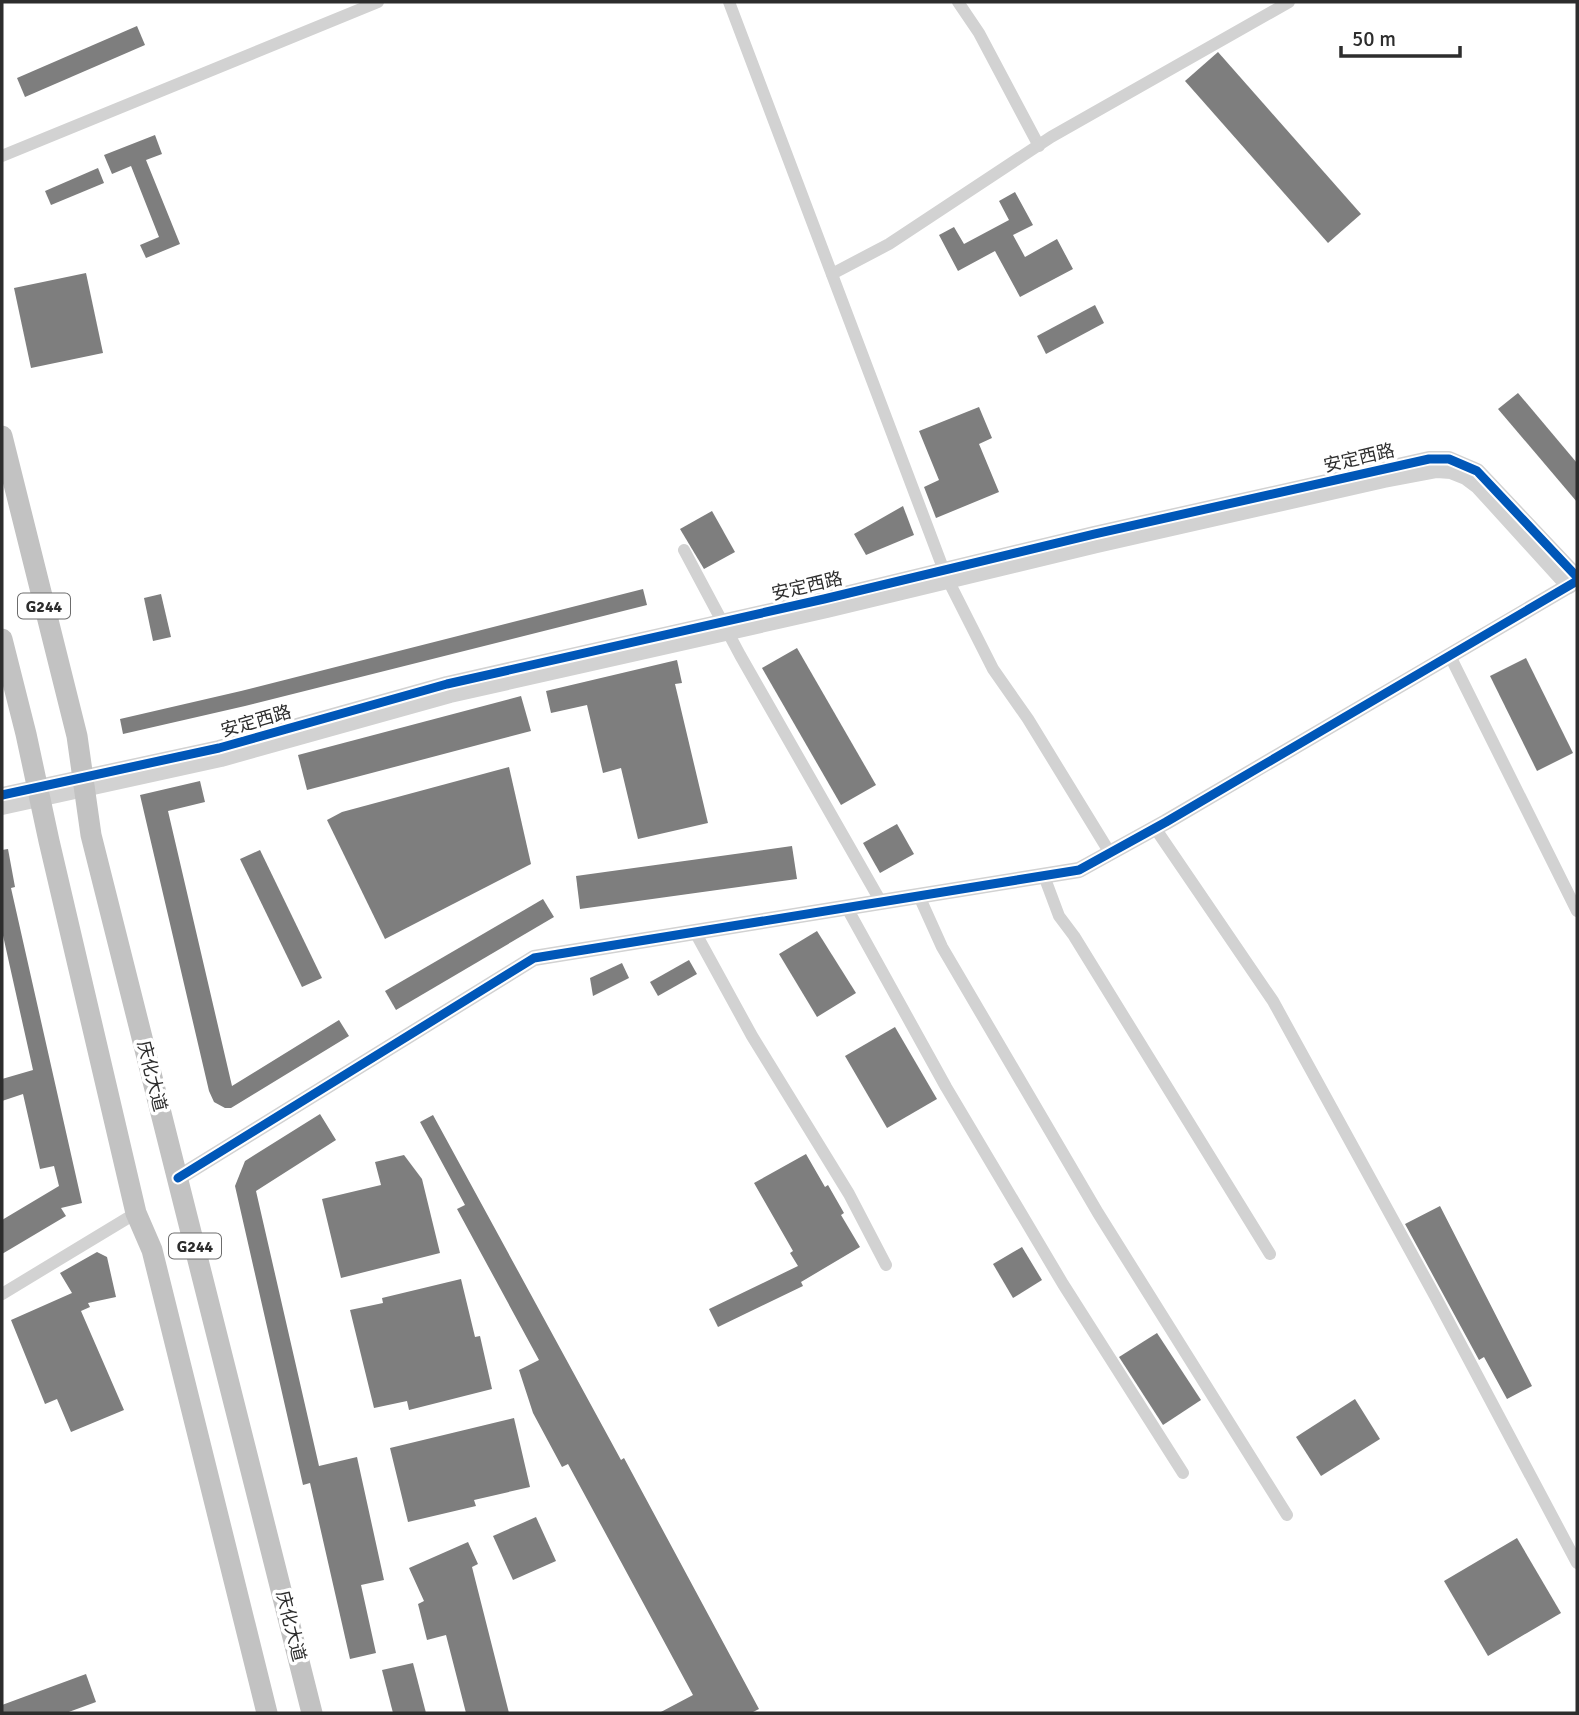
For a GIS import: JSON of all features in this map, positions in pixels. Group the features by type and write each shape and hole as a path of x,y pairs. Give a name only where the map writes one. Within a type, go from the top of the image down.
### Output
{"highway":[{"name":"庆化大道","path":"2,436 77,736 91,835 312,1713"},
{"name":"G244","path":"2,639 136,1213 152,1250 267,1713"}],"street":[{"path":"2,156 378,2"},
{"path":"729,2 946,575 993,669 1028,719 1110,853"},
{"path":"958,2 979,33 1039,146"},
{"path":"832,274 889,244 1051,137 1289,2"},
{"name":"安定西路","path":"2,807 39,793 219,748 447,684 725,627 946,575 1437,470 1451,471 1478,486 1575,581"},
{"path":"684,550 881,902"},
{"path":"178,1178 534,958 1079,870 1575,581"},
{"path":"1450,656 1577,911"},
{"name":"安定西路","path":"2,794 39,793"},
{"path":"1155,828 1273,1002 1436,1296 1577,1563"},
{"path":"1044,876 1059,916 1074,936 1270,1254"},
{"path":"919,896 942,947 1098,1213 1287,1515"},
{"path":"847,908 960,1110 1063,1284 1183,1473"},
{"path":"695,932 752,1036 849,1194 886,1265"},
{"path":"2,1294 136,1213"}],"building":[{"path":"137,26 145,45 25,97 17,78"},
{"path":"1218,52 1361,214 1328,243 1185,81"},
{"path":"155,135 162,154 146,160 180,244 146,258 140,245 159,237 131,166 112,174 104,155"},
{"path":"98,168 104,183 51,205 45,191"},
{"path":"1015,192 1033,225 1013,235 1025,257 1057,239 1073,269 1020,297 995,251 958,271 939,235 954,227 964,244 1009,220 999,201"},
{"path":"86,273 103,353 31,368 14,288"},
{"path":"1095,305 1104,323 1046,354 1037,336"},
{"path":"1518,393 1577,463 1577,502 1498,409"},
{"path":"979,407 992,438 979,444 999,492 936,518 924,487 939,480 919,431"},
{"path":"903,506 914,535 866,555 854,534"},
{"path":"712,511 735,552 704,569 680,529"},
{"path":"643,589 647,605 123,734 120,719"},
{"path":"161,594 171,637 153,641 144,598"},
{"path":"797,648 876,785 841,805 762,668"},
{"path":"1526,658 1573,753 1537,771 1490,676"},
{"path":"677,660 682,683 675,684 708,823 638,839 621,768 603,773 587,705 551,713 546,691"},
{"path":"521,696 531,731 307,790 298,755"},
{"path":"509,767 531,864 385,939 327,820 342,812"},
{"path":"200,781 205,802 168,811 232,1086 339,1020 349,1036 231,1108 214,1102 209,1091 140,795"},
{"path":"897,824 914,854 880,873 863,843"},
{"path":"792,846 797,879 580,909 576,876"},
{"path":"8,849 15,887 11,888 82,1203 61,1208 66,1216 2,1254 2,1220 59,1186 54,1166 40,1169 23,1094 2,1101 2,1079 33,1070 2,931 2,850"},
{"path":"260,850 322,978 302,987 240,859"},
{"path":"543,899 554,917 396,1010 385,991"},
{"path":"817,931 856,993 817,1017 779,954"},
{"path":"689,960 697,974 658,996 650,982"},
{"path":"622,963 629,978 593,996 590,978"},
{"path":"895,1027 937,1099 887,1128 845,1056"},
{"path":"320,1114 336,1140 256,1191 319,1466 357,1457 384,1580 361,1585 376,1653 350,1659 310,1483 303,1485 235,1186 245,1161"},
{"path":"433,1115 621,1460 624,1458 759,1709 751,1713 659,1713 693,1695 568,1464 562,1467 533,1413 519,1370 539,1360 457,1209 465,1205 420,1122"},
{"path":"806,1154 825,1187 828,1185 844,1213 841,1215 860,1247 801,1282 803,1286 718,1327 709,1309 798,1266 790,1253 793,1251 754,1183"},
{"path":"404,1155 422,1179 440,1253 341,1278 322,1199 381,1185 375,1162"},
{"path":"1440,1206 1532,1386 1507,1399 1484,1357 1479,1360 1405,1224"},
{"path":"1022,1247 1042,1280 1013,1298 993,1264"},
{"path":"97,1252 107,1257 116,1297 88,1303 90,1307 81,1311 124,1410 71,1432 57,1399 45,1404 11,1320 72,1293 60,1273"},
{"path":"461,1279 475,1337 480,1336 492,1389 409,1410 407,1401 374,1408 350,1310 383,1303 382,1298"},
{"path":"1157,1333 1201,1400 1163,1425 1119,1357"},
{"path":"1355,1399 1380,1439 1321,1476 1296,1437"},
{"path":"514,1418 530,1487 474,1500 476,1506 408,1522 390,1448"},
{"path":"536,1517 556,1561 513,1580 493,1536"},
{"path":"1517,1538 1561,1613 1488,1656 1444,1581"},
{"path":"468,1542 478,1564 472,1567 509,1713 466,1713 446,1635 427,1640 418,1604 424,1601 409,1568"},
{"path":"413,1663 426,1713 393,1713 382,1670"},
{"path":"86,1674 96,1702 66,1713 2,1713 2,1705"}],"cycle path":[{"path":"2,795 219,748 447,684 1429,459 1449,459 1477,471 1577,577"},
{"path":"178,1178 534,958 1079,870 1166,822 1577,581"}]}
